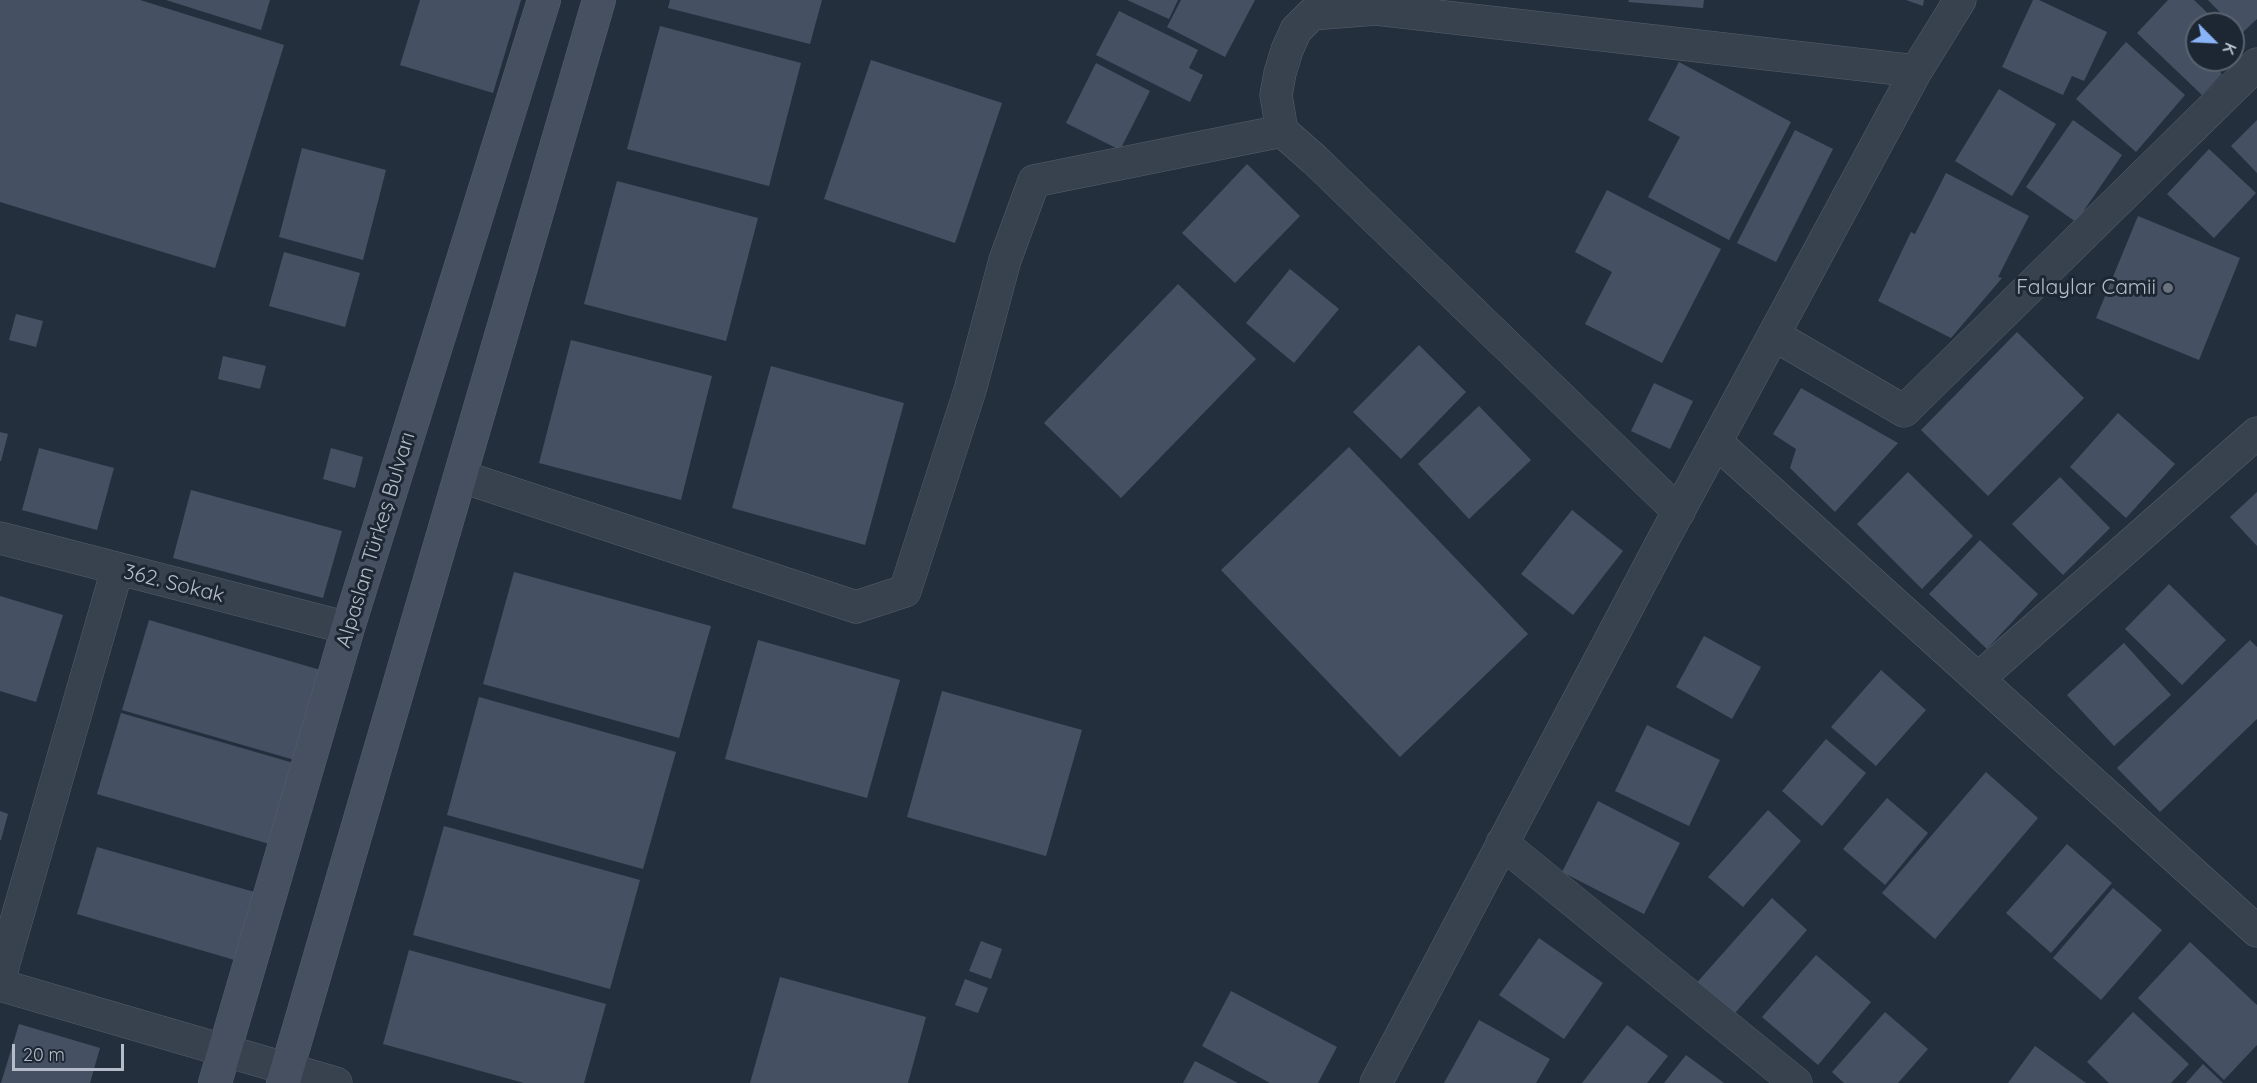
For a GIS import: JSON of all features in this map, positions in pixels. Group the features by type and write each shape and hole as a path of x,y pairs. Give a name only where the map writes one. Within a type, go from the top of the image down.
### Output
{"main road":[{"name":"Alpaslan Türkeş Bulvarı","path":"215,1083 348,628 544,0"},
{"path":"285,1076 600,0"}],"street":[{"path":"1376,1083 1502,843 1916,71 1960,0"},
{"path":"1679,512 1315,160 1282,131 1276,95 1280,73 1296,30 1312,14 1376,9 1916,71"},
{"path":"1774,335 1904,411 2257,64"},
{"path":"460,476 856,607 905,591 970,390 1005,260 1034,181 1282,131"},
{"path":"1978,679 2257,433"},
{"path":"1716,442 2257,931"},
{"name":"362. Sokak","path":"0,538 348,628"},
{"path":"0,977 117,570"},
{"path":"1502,843 1796,1083"},
{"path":"0,985 225,1051 285,1076 336,1083"}],"building":[{"path":"0,0 140,0 284,45 215,268 0,202"},
{"path":"166,0 270,0 261,30"},
{"path":"420,0 521,0 493,93 400,65"},
{"path":"670,0 822,0 810,44 668,8"},
{"path":"1127,0 1178,0 1169,19"},
{"path":"1181,0 1255,0 1225,57 1167,27"},
{"path":"1629,0 1704,0 1703,8 1628,2"},
{"path":"1906,0 1924,0 1923,6"},
{"path":"2033,0 2039,0 2107,32 2084,81 2072,76 2063,95 2002,67"},
{"path":"2168,0 2194,0 2206,12 2185,12 2185,72 2220,72 2222,74 2202,95 2137,33"},
{"path":"2208,0 2257,0 2257,19 2245,30 2245,12 2220,12"},
{"path":"1119,11 1198,50 1189,68 1203,75 1190,102 1096,55"},
{"path":"660,26 801,63 769,186 627,149"},
{"path":"2126,42 2185,95 2136,152 2076,99"},
{"path":"871,60 1002,103 955,243 824,199"},
{"path":"1679,62 1791,122 1729,240 1648,197 1680,137 1648,120"},
{"path":"1096,63 1150,91 1120,150 1066,123"},
{"path":"1999,89 2056,124 2012,196 1955,161"},
{"path":"2073,120 2122,155 2076,222 2026,187"},
{"path":"2257,120 2257,173 2231,146"},
{"path":"1795,130 1833,149 1776,262 1737,243"},
{"path":"302,148 386,170 363,260 279,237"},
{"path":"2209,149 2256,193 2214,238 2167,194"},
{"path":"1247,164 1300,216 1235,283 1182,233"},
{"path":"1946,173 2029,216 1998,277 2002,278 1951,338 1878,301 1911,232 1915,234"},
{"path":"617,181 758,218 726,341 584,304"},
{"path":"1607,190 1721,249 1662,363 1585,324 1612,272 1575,252"},
{"name":"Falaylar Camii","path":"2138,216 2240,258 2199,360 2096,318"},
{"path":"284,252 360,273 345,327 269,306"},
{"path":"1290,269 1339,309 1294,363 1246,323"},
{"path":"1178,284 1256,359 1121,498 1044,423"},
{"path":"16,314 43,321 36,347 9,340"},
{"path":"2017,332 2084,398 1988,496 1921,430"},
{"path":"571,340 712,376 681,500 539,463"},
{"path":"1419,345 1466,392 1401,459 1353,412"},
{"path":"223,356 266,366 260,389 218,379"},
{"path":"771,366 904,403 865,545 732,508"},
{"path":"1654,383 1693,401 1670,449 1631,431"},
{"path":"1801,388 1898,443 1835,512 1790,468 1796,449 1773,434"},
{"path":"1479,406 1531,460 1469,519 1418,464"},
{"path":"2118,413 2175,464 2126,518 2070,467"},
{"path":"0,432 8,434 1,461 0,461"},
{"path":"1349,447 1528,634 1400,757 1221,570"},
{"path":"39,448 114,468 97,530 22,510"},
{"path":"331,448 363,457 355,488 323,479"},
{"path":"1908,472 1973,536 1922,589 1857,524"},
{"path":"2060,477 2110,528 2063,575 2012,524"},
{"path":"191,490 342,531 323,598 173,558"},
{"path":"2257,492 2257,546 2230,517"},
{"path":"1572,510 1623,551 1573,615 1521,574"},
{"path":"1980,540 2038,594 1987,649 1929,594"},
{"path":"514,572 711,626 679,738 483,684"},
{"path":"2169,584 2226,640 2182,685 2125,629"},
{"path":"0,596 63,615 36,702 0,691"},
{"path":"149,620 324,671 298,761 122,710"},
{"path":"1704,636 1761,667 1732,719 1676,687"},
{"path":"758,640 900,680 867,798 725,759"},
{"path":"2250,640 2257,647 2257,719 2160,812 2117,768"},
{"path":"2124,643 2171,695 2114,746 2067,695"},
{"path":"1881,670 1926,710 1876,766 1831,727"},
{"path":"942,691 1082,730 1046,856 907,817"},
{"path":"479,697 676,752 643,869 447,815"},
{"path":"121,713 297,764 273,845 97,794"},
{"path":"1647,725 1720,760 1689,826 1615,791"},
{"path":"1826,739 1866,773 1822,826 1782,791"},
{"path":"1986,772 2038,818 1935,939 1882,893"},
{"path":"1887,798 1928,833 1885,885 1843,849"},
{"path":"1598,801 1680,843 1644,914 1562,872"},
{"path":"1768,810 1801,841 1743,907 1708,877"},
{"path":"0,811 8,814 1,840 0,840"},
{"path":"444,826 640,880 610,989 413,935"},
{"path":"2067,844 2112,883 2051,953 2006,913"},
{"path":"97,847 258,893 238,961 77,914"},
{"path":"2113,888 2162,930 2101,1000 2053,958"},
{"path":"1772,898 1807,930 1729,1020 1693,987"},
{"path":"1539,938 1603,983 1564,1039 1499,995"},
{"path":"981,941 1002,949 991,979 969,971"},
{"path":"2190,942 2257,1005 2257,1045 2224,1080 2138,998"},
{"path":"409,950 606,1004 584,1083 524,1083 383,1044"},
{"path":"1816,955 1871,1002 1818,1065 1762,1017"},
{"path":"780,977 926,1017 908,1083 750,1083"},
{"path":"965,979 988,988 978,1013 955,1005"},
{"path":"1231,991 1337,1047 1318,1083 1270,1083 1202,1046"},
{"path":"1885,1012 1928,1049 1898,1083 1844,1083 1832,1072"},
{"path":"2133,1012 2189,1064 2171,1083 2109,1083 2087,1062"},
{"path":"1479,1020 1550,1059 1536,1083 1444,1083"},
{"path":"19,1024 100,1048 90,1083 1,1083"},
{"path":"1627,1025 1668,1056 1647,1083 1582,1083"},
{"path":"2035,1046 2086,1083 2008,1083"},
{"path":"1686,1055 1724,1083 1664,1083"},
{"path":"1195,1061 1238,1083 1183,1083"},
{"path":"2203,1064 2223,1083 2186,1083"}],"place":[{"name":"Falaylar Camii","path":"2168,288"}]}
